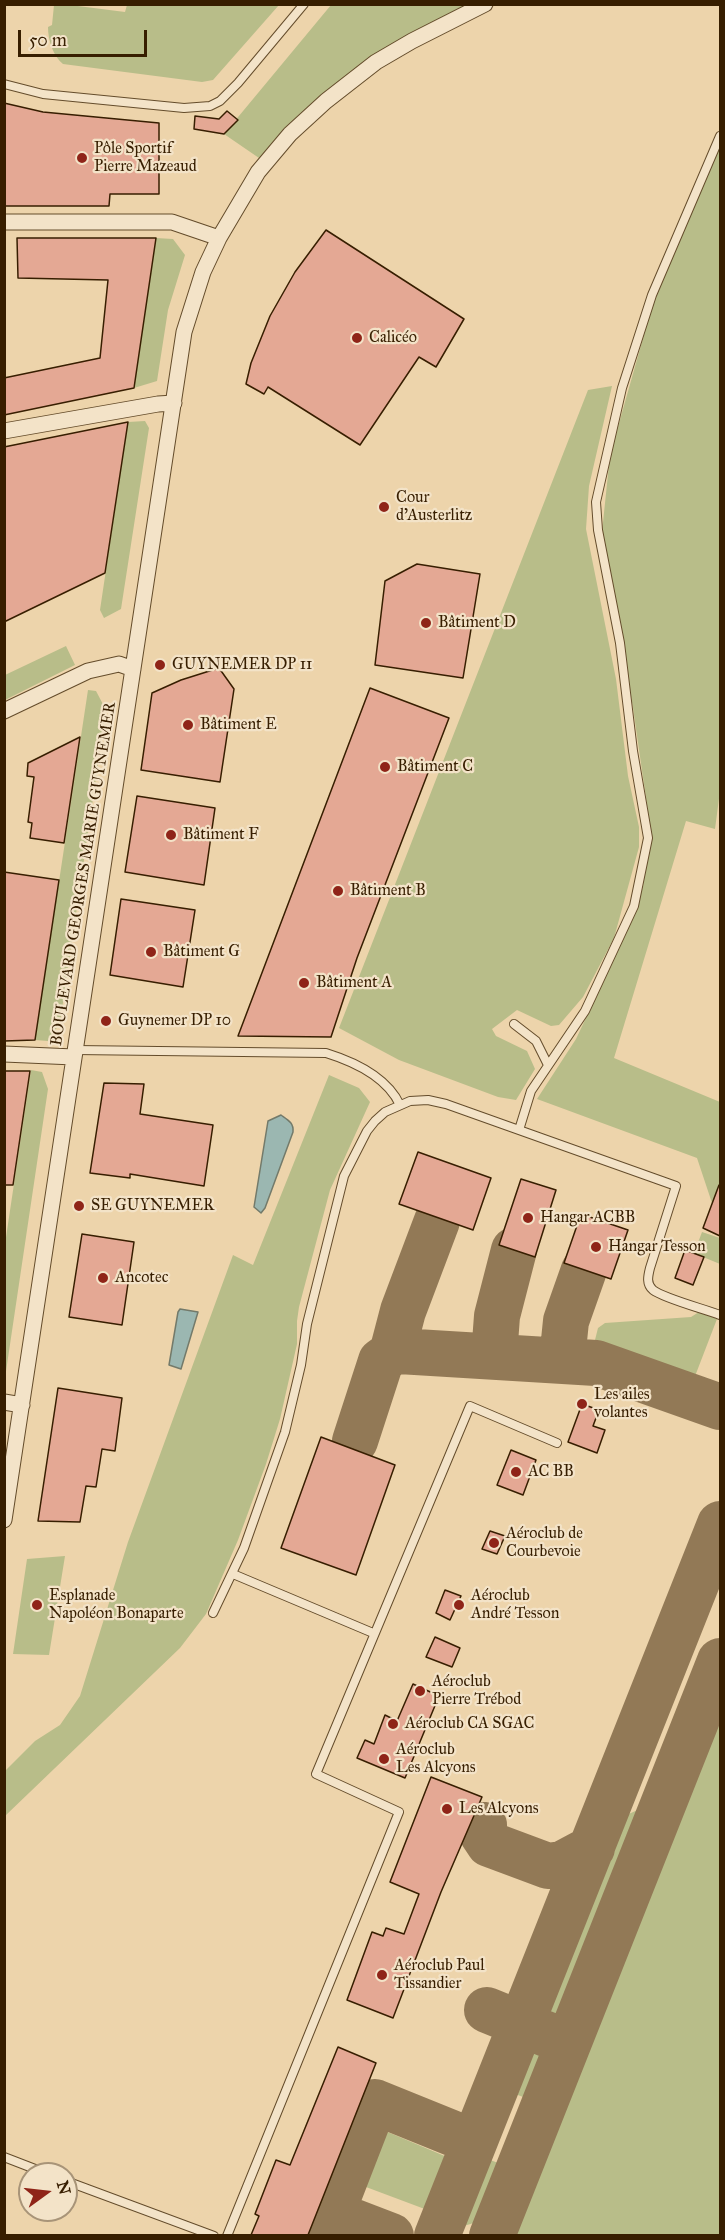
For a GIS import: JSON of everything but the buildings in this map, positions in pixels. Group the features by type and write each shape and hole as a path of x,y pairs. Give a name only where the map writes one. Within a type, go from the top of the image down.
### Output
{"street":[{"name":"BOULEVARD GEORGES MARIE GUYNEMER","path":"4,1520 184,332 203,272 219,238 258,172 290,134 326,101 376,62 485,4"},
{"path":"4,222 172,222 219,238"},
{"path":"4,431 158,404 174,404"},
{"path":"4,711 88,671 119,664 133,669"},
{"path":"4,1054 75,1054"},
{"path":"4,1402 22,1405"}],"lane":[{"path":"4,84 43,94 184,108 210,106 220,101 238,83 304,4"},
{"path":"519,1130 531,1091 585,1011 634,906 648,838 633,751 620,643 597,530 596,502 622,388 652,295 720,136"},
{"path":"514,1024 536,1041 548,1065"},
{"path":"75,1054 326,1053 342,1058 374,1075 391,1089 400,1105"},
{"path":"213,1613 233,1574 285,1432 307,1323 344,1176 357,1149 375,1121 385,1112 410,1101 428,1100 446,1104 676,1185 647,1276 649,1283 652,1289 662,1294 720,1315"},
{"path":"227,2235 399,1812 316,1774 374,1633 470,1406 557,1443"},
{"path":"233,1574 374,1633"},
{"path":"4,2157 18,2162"},
{"path":"78,2185 214,2235"}],"green space":[{"path":"54,5 125,12 127,5 279,5 213,80 202,82 63,64 54,52 49,37 48,27 52,25"},
{"path":"331,5 485,5 326,101 259,158 224,134"},
{"path":"720,147 720,791 715,829 686,821 614,1058 720,1102 720,1206 712,1203 697,1158 537,1099 576,1039 630,925 643,887 651,833 633,708 602,532 610,455 653,303"},
{"path":"156,238 173,239 185,255 168,310 157,381 134,388"},
{"path":"612,386 589,486 586,529 616,679 628,776 639,827 639,847 614,938 583,997 559,1025 551,1026 517,1010 492,1029 496,1036 527,1051 535,1069 516,1100 498,1097 399,1060 339,1028 588,390"},
{"path":"145,421 149,428 121,609 104,618 100,610 128,422"},
{"path":"66,646 75,665 5,700 5,675"},
{"path":"88,690 96,691 106,710 60,1023 48,1041 35,1040"},
{"path":"31,1070 42,1072 48,1089 5,1378 5,1244"},
{"path":"329,1075 359,1088 370,1102 330,1190 299,1307 297,1344 280,1419 266,1464 238,1540 206,1614 180,1648 5,1816 5,1771 35,1741 60,1725 80,1696 128,1542 233,1255 253,1265"},
{"path":"702,1232 720,1238 720,1264 686,1250 688,1245 696,1248"},
{"path":"699,1312 717,1319 692,1384 617,1358 592,1352 598,1328 605,1323 691,1317"},
{"path":"65,1556 49,1655 13,1654 27,1559"},
{"path":"720,1689 720,2235 509,2235 507,2221"},
{"path":"640,1809 644,1816 641,1827 563,2022 540,2013 614,1827 624,1816"},
{"path":"525,2049 548,2059 531,2100 510,2092"},
{"path":"383,2130 447,2157 452,2171 451,2178 438,2214 358,2184 379,2132"},
{"path":"482,2157 501,2164 505,2168 504,2175 484,2215 471,2224 461,2226 456,2219"}],"water":[{"path":"281,1115 291,1124 293,1132 265,1208 261,1213 254,1207 268,1121"},
{"path":"180,1309 198,1312 181,1369 169,1365"}],"taxiway":[{"path":"392,1353 403,1311 437,1221"},
{"path":"494,1356 497,1316 514,1250"},
{"path":"562,1360 566,1321 584,1270"},
{"path":"355,1441 381,1361 399,1351 596,1363 720,1407"},
{"path":"437,2236 720,1524"},
{"path":"492,2236 720,1661"},
{"path":"484,1825 483,1835 489,1844 548,1866 562,1864 592,1848"},
{"path":"487,2010 551,2036"},
{"path":"323,2236 375,2102 474,2142"},
{"path":"331,2213 391,2236"}],"place":[{"name":"Pôle Sportif Pierre Mazeaud","path":"82,158"},
{"name":"Calicéo","path":"357,338"},
{"name":"Cour d'Austerlitz","path":"384,507"},
{"name":"Bâtiment D","path":"426,623"},
{"name":"GUYNEMER DP 11","path":"160,665"},
{"name":"Bâtiment E","path":"188,725"},
{"name":"Bâtiment C","path":"385,767"},
{"name":"Bâtiment F","path":"171,835"},
{"name":"Bâtiment B","path":"338,891"},
{"name":"Bâtiment G","path":"151,952"},
{"name":"Bâtiment A","path":"304,983"},
{"name":"Guynemer DP 10","path":"106,1021"},
{"name":"SE GUYNEMER","path":"79,1206"},
{"name":"Hangar ACBB","path":"528,1218"},
{"name":"Hangar Tesson","path":"596,1247"},
{"name":"Ancotec","path":"103,1278"},
{"name":"Les ailes volantes","path":"582,1404"},
{"name":"AC BB","path":"516,1472"},
{"name":"Aéroclub de Courbevoie","path":"494,1543"},
{"name":"Esplanade Napoléon Bonaparte","path":"37,1605"},
{"name":"Aéroclub André Tesson","path":"459,1605"},
{"name":"Aéroclub Pierre Trébod","path":"420,1691"},
{"name":"Aéroclub CA SGAC","path":"393,1724"},
{"name":"Aéroclub Les Alcyons","path":"384,1759"},
{"name":"Les Alcyons","path":"447,1809"},
{"name":"Aéroclub Paul Tissandier","path":"382,1975"}]}
